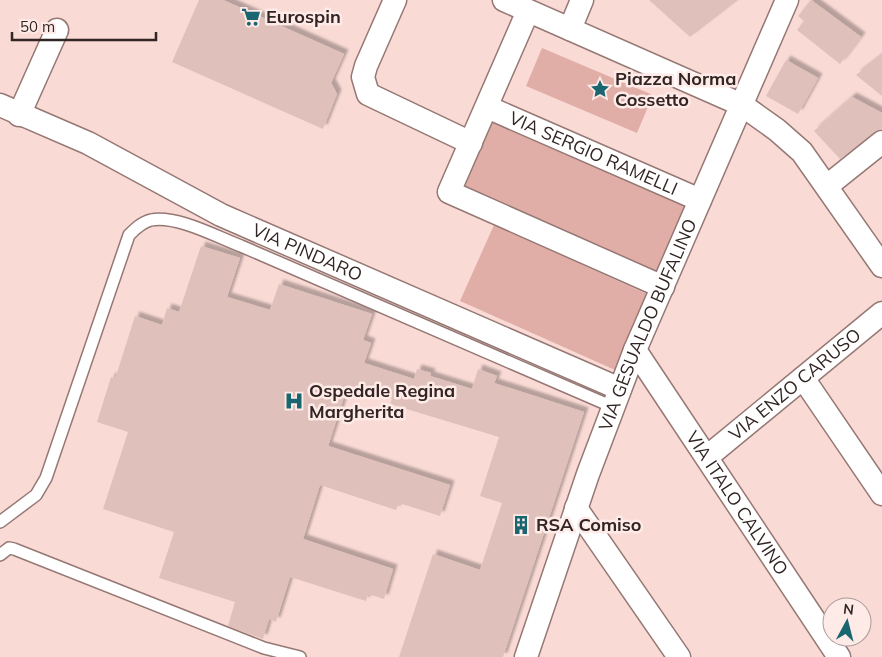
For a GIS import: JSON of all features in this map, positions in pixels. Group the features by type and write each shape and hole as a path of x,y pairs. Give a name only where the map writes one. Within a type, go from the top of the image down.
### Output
{"street":[{"path":"395,0 363,76 368,94 471,143"},
{"path":"504,0 742,105 777,130 802,152 882,266"},
{"path":"570,29 582,0"},
{"name":"VIA GESUALDO BUFALINO","path":"526,657 576,508 635,350 787,0"},
{"path":"528,11 449,192 663,287"},
{"path":"9,110 57,30"},
{"name":"VIA SERGIO RAMELLI","path":"487,107 700,200"},
{"name":"VIA PINDARO","path":"9,110 88,143 221,214 616,398"},
{"path":"827,186 882,142"},
{"name":"VIA ENZO CARUSO","path":"707,457 882,313"},
{"name":"VIA ITALO CALVINO","path":"635,350 839,657"},
{"path":"804,378 882,494"},
{"path":"576,508 679,657"}],"lane":[{"path":"0,522 36,496 46,478 129,235 137,227 150,220 179,222 242,246 616,398"},
{"path":"0,555 9,548 14,549 264,648 300,657"}],"shaded area":[{"path":"542,48 653,95 637,133 526,86"},
{"path":"492,122 685,206 655,274 463,190"},
{"path":"494,225 649,295 615,370 460,301"}],"building":[{"path":"199,0 223,0 344,54 331,83 337,94 323,129 172,62"},
{"path":"649,0 738,0 690,37"},
{"path":"811,0 861,37 840,64 797,30 804,21 798,16"},
{"path":"882,55 882,96 856,75"},
{"path":"786,60 818,78 798,114 766,96"},
{"path":"852,97 882,113 882,128 840,159 814,131"},
{"path":"201,246 240,258 227,297 270,310 279,284 372,314 363,340 371,343 364,363 414,379 417,369 431,373 430,376 472,389 478,369 497,376 494,383 584,412 503,657 399,657 433,554 480,570 502,503 480,496 499,437 390,404 392,399 348,385 328,446 450,485 440,516 399,503 396,510 320,485 303,539 393,569 384,599 368,594 366,601 290,577 276,622 269,619 263,639 228,626 235,602 159,578 174,532 103,509 128,432 97,422 111,377 115,379 135,316 162,325 167,308 179,312"}],"place":[{"name":"Eurospin","path":"251,17"},
{"name":"Piazza Norma Cossetto","path":"600,89"},
{"name":"Ospedale Regina Margherita","path":"294,401"},
{"name":"RSA Comiso","path":"521,525"}]}
